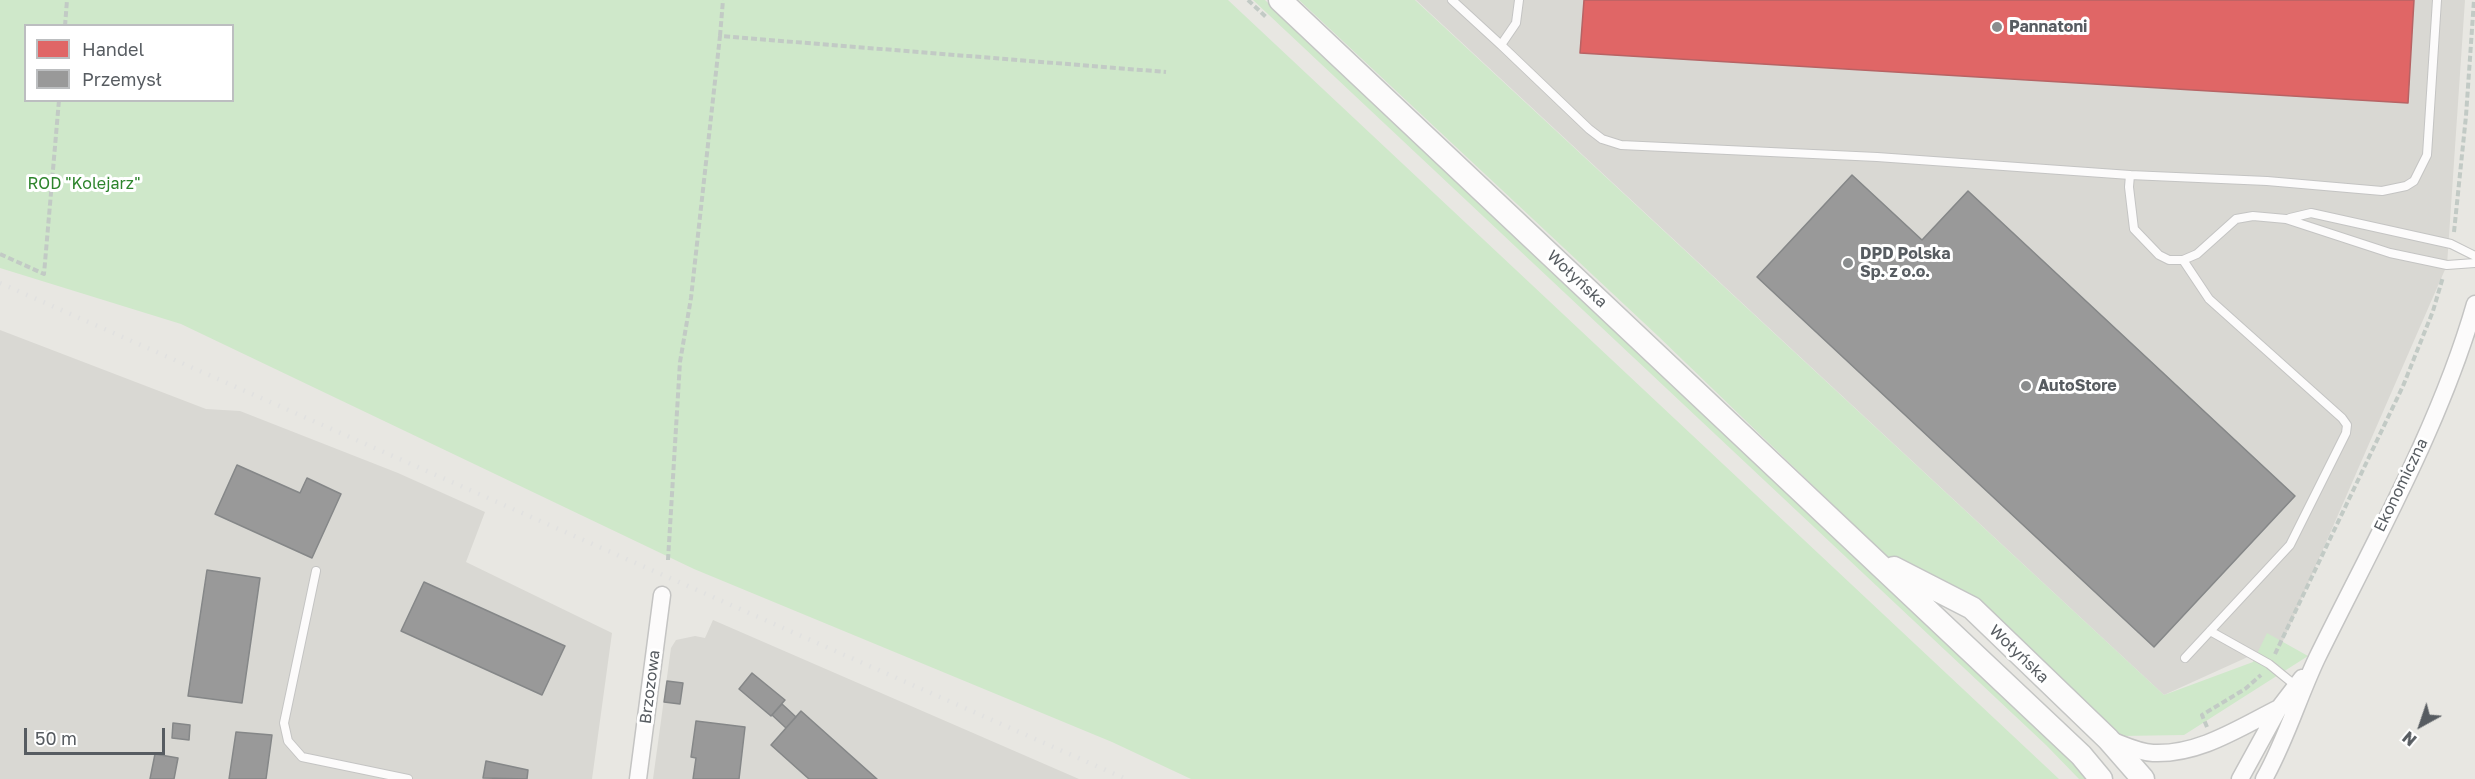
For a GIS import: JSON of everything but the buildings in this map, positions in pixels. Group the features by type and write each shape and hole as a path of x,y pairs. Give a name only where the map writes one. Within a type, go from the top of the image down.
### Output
{"main road":[{"name":"Wołyńska","path":"1280,0 1874,558 2081,755 2101,779"},
{"name":"Wołyńska","path":"1874,558 1972,608 2108,739 2143,779"}],"street":[{"name":"Ekonomiczna","path":"2264,779 2279,752 2316,660 2436,413 2465,340 2475,304"},
{"name":"Brzozowa","path":"638,779 662,596"},
{"name":"Ekonomiczna","path":"2240,779 2279,708 2316,660"},
{"path":"2108,739 2152,753 2168,752 2213,742 2279,708"}],"lane":[{"path":"1452,0 1589,129 1602,139 1620,145 1878,157 2130,175 2267,181 2382,191 2406,186 2414,181 2427,155 2438,0"},
{"path":"1501,45 1516,23 1518,0"},
{"path":"2130,175 2134,229 2159,255 2169,260 2183,260 2206,247 2236,219 2253,216 2286,219 2390,253 2447,266 2475,263"},
{"path":"2286,219 2311,213 2451,244 2475,256"},
{"path":"2183,260 2209,299 2347,425 2346,433 2290,545 2185,658"},
{"path":"316,571 284,723 288,741 302,757 408,779"},
{"path":"2210,631 2270,664 2296,686"}],"path":[{"path":"65,24 67,0"},
{"path":"668,560 681,362 691,298 723,0"},
{"path":"2451,244 2456,222 2464,140 2474,0"},
{"path":"720,36 1166,72"},
{"path":"0,254 44,274 59,102"},
{"path":"2213,742 2202,715 2245,689 2270,664 2283,641 2403,387 2433,311 2447,266"}],"shaded area":[{"path":"1416,0 2465,0 2447,265 2283,641 2164,695"},
{"path":"0,330 206,409 240,411 398,473 485,512 466,562 612,633 592,779 0,779"},
{"path":"713,620 1079,779 653,779 671,648 676,640 695,636 705,638"}],"green space":[{"name":"ROD \"Kolejarz\"","path":"0,0 1228,0 2059,779 1191,779 1112,742 694,569 181,324 0,268"},
{"path":"1253,0 1265,0 1643,354 2090,779 2079,779 2046,745"},
{"path":"1299,0 1415,0 2164,695 2253,662 2267,633 2308,656 2184,735 2121,736 1983,608 1887,557 1658,336"}],"railway":[{"path":"0,283 1126,779"}],"place":[{"name":"Pannatoni","path":"1997,27"},
{"name":"DPD Polska Sp. z o.o.","path":"1848,263"},
{"name":"AutoStore","path":"2026,386"}]}
